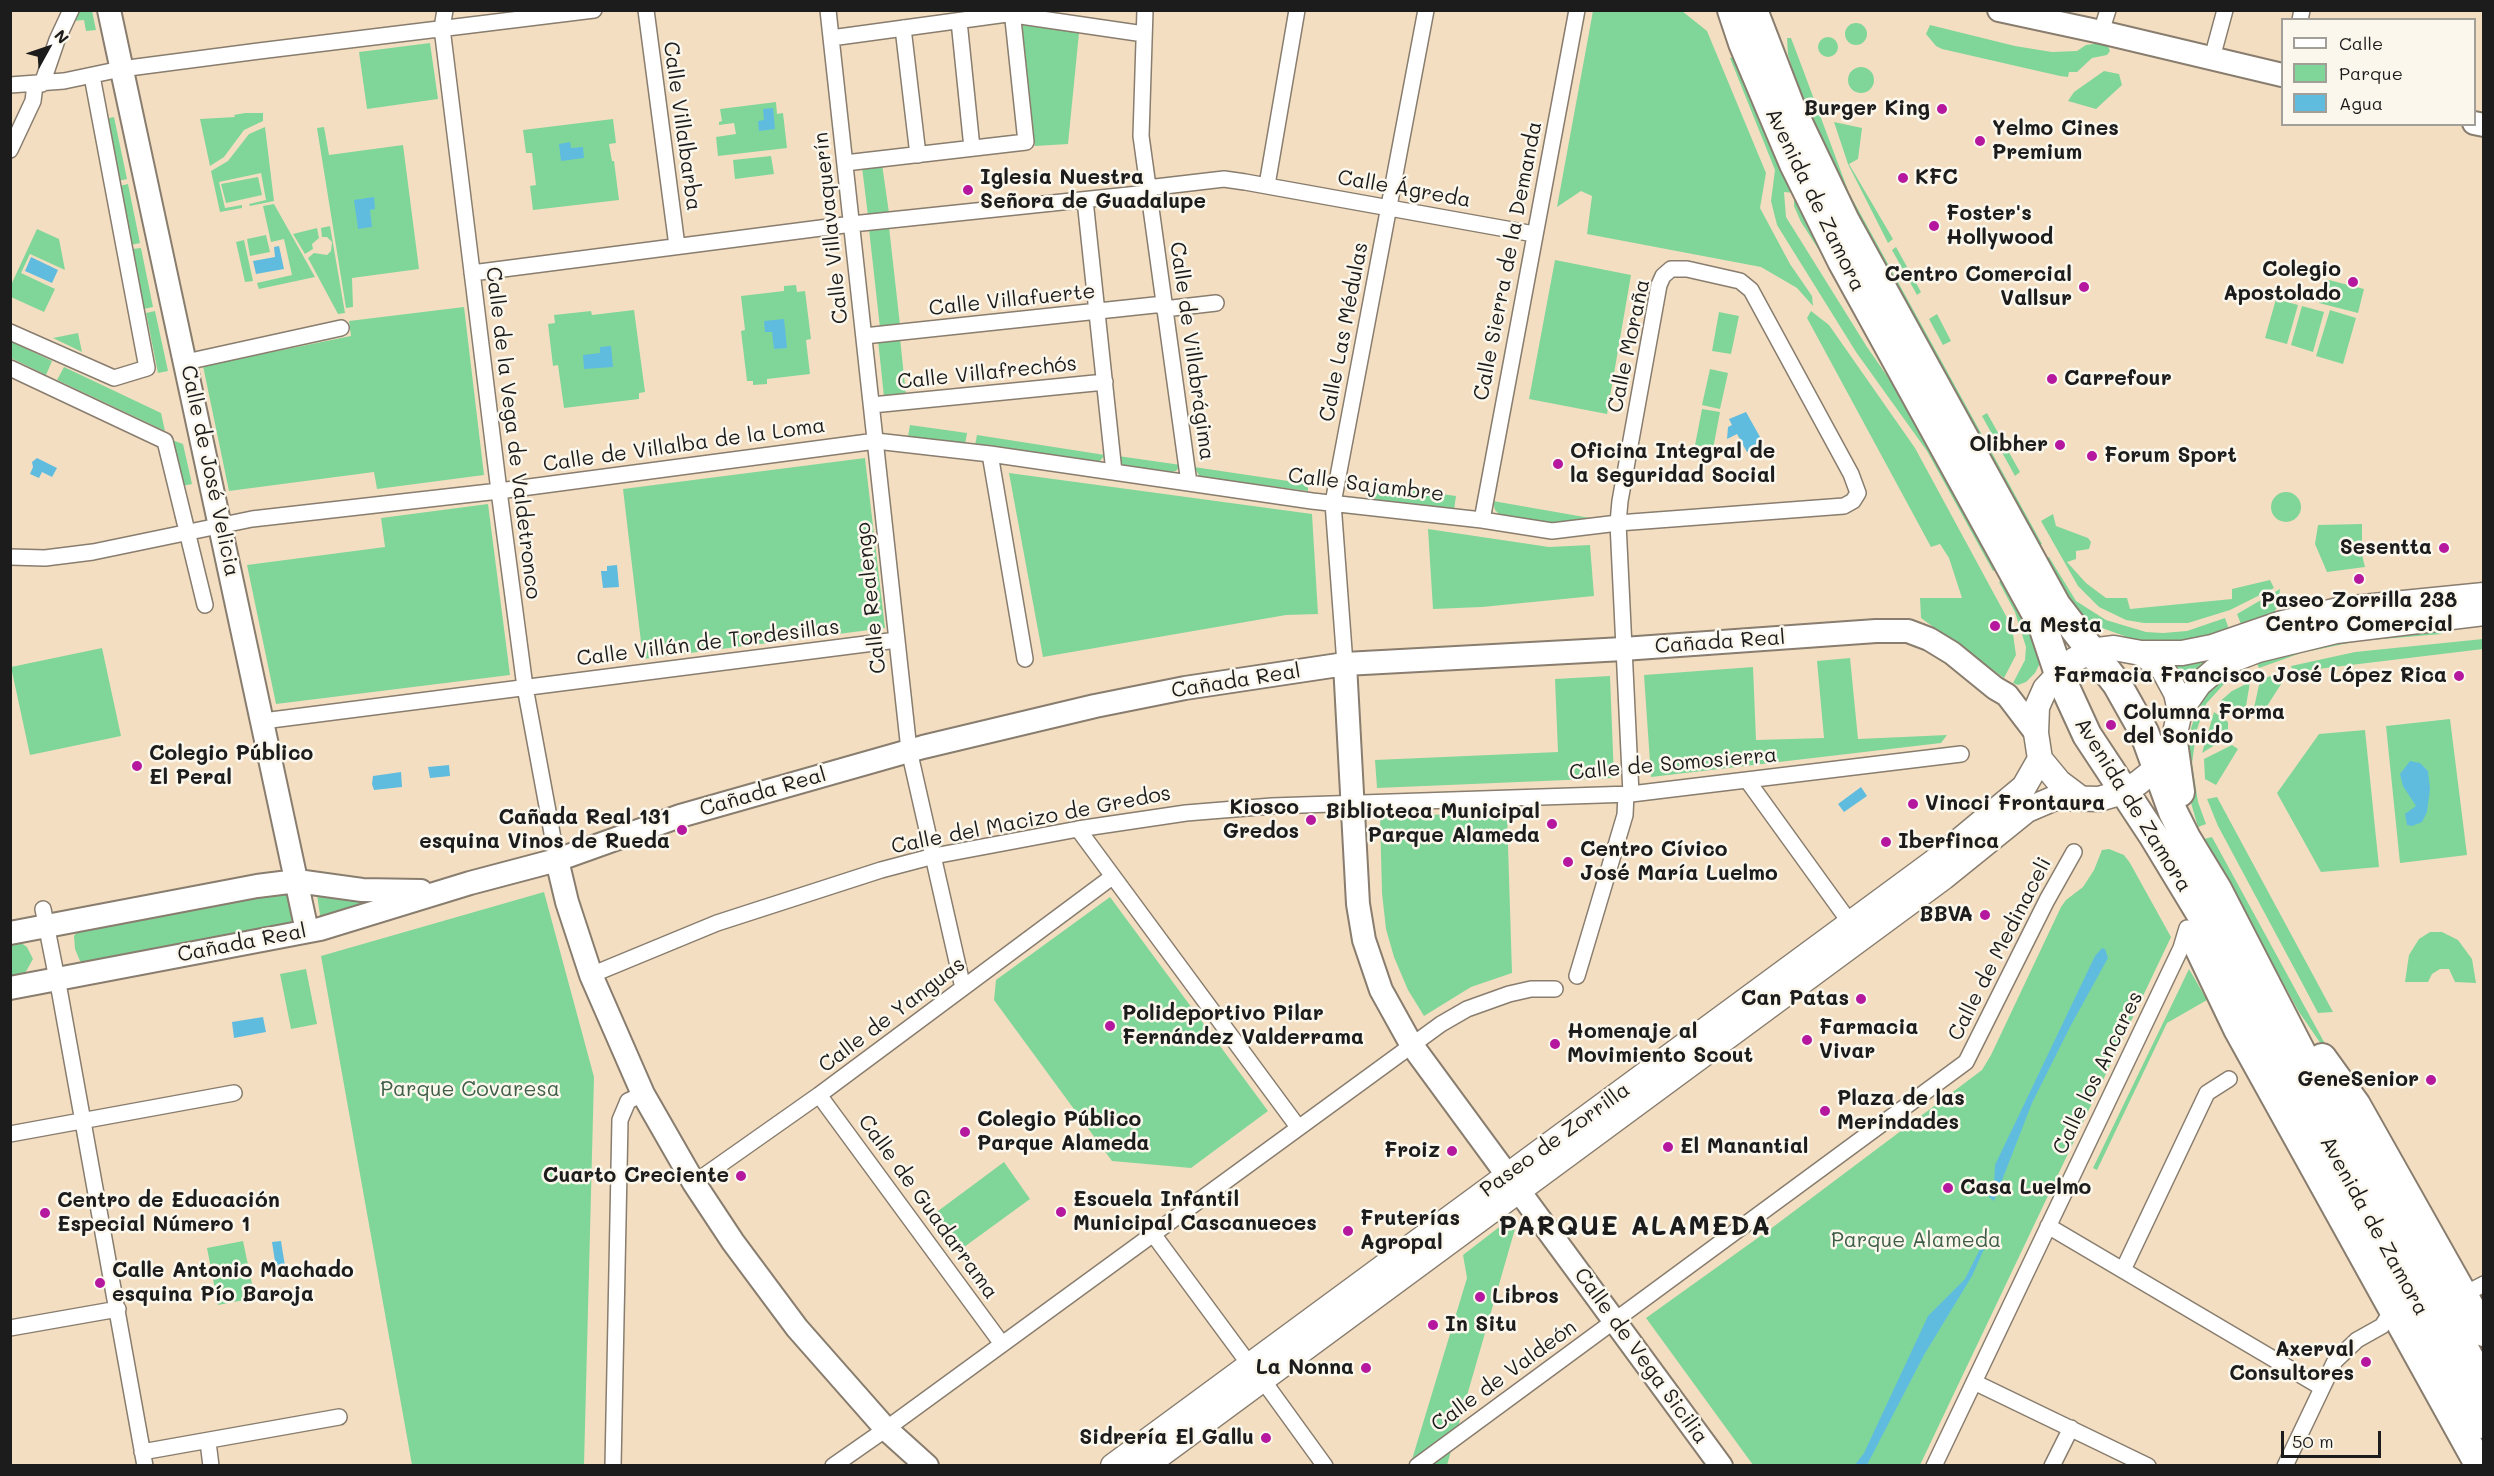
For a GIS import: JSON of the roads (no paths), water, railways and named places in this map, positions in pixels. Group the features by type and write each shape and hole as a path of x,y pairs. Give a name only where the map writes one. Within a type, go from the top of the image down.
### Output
{"highway":[{"path":"1713,10 1736,23"},
{"name":"Avenida de Zamora","path":"1753,10 1790,106 1845,221 2056,605 2117,684 2144,732 2173,812 2268,983 2484,1424"},
{"name":"Avenida de Zamora","path":"1736,23 1794,164 1837,251 2038,617 2052,681 2210,928 2392,1237 2484,1383"},
{"path":"2174,742 2181,796 2194,835 2217,889"},
{"path":"2167,859 2188,925 2238,1029 2480,1466"},
{"path":"2268,983 2356,1105 2473,1289 2484,1332"}],"main road":[{"name":"Paseo de Zorrilla","path":"2090,651 2114,648 2141,653 2182,654 2212,647 2279,624 2343,609 2484,595"},
{"name":"Paseo de Zorrilla","path":"2180,711 2199,684 2214,670 2258,650 2336,631 2484,613"},
{"path":"2079,797 2059,782 2040,759 2036,733 2037,707 2052,681 2074,660 2090,651"},
{"name":"Paseo de Zorrilla","path":"1514,1182 1935,884 2027,810 2055,798 2099,799 2123,792 2158,767 2174,742 2180,711 2176,693 2163,669 2141,653"},
{"name":"Paseo de Zorrilla","path":"1113,1466 1256,1372 1514,1182 1998,810 2024,787 2040,759"},
{"name":"Paseo de Zorrilla","path":"1145,1466 1256,1372"}],"street":[{"path":"10,150 71,10"},
{"name":"Calle de José Velicia","path":"109,10 307,931"},
{"name":"Calle de la Vega de Valdetronco","path":"445,10 442,28 499,491 525,687 557,860"},
{"path":"10,85 39,84 121,69 594,10"},
{"name":"Calle Villalbarba","path":"646,10 677,246"},
{"name":"Calle Villavaquerín","path":"828,10 876,441"},
{"name":"Calle de Villabrágima","path":"1145,10 1141,136 1190,483"},
{"path":"1267,185 1297,10"},
{"name":"Calle Las Médulas","path":"1345,664 1333,503 1426,10"},
{"name":"Calle Sierra de la Demanda","path":"1482,520 1577,10"},
{"path":"1999,10 2281,75"},
{"path":"2101,32 2108,10"},
{"path":"2212,58 2225,10"},
{"path":"831,38 1012,13 1144,34"},
{"path":"845,163 1026,142 1012,13"},
{"path":"959,21 972,148"},
{"path":"903,28 918,154"},
{"name":"Calle de José Velicia","path":"10,332 114,378 147,368 92,76"},
{"name":"Calle Ágreda","path":"472,273 852,224 1085,200 1224,179 1534,234"},
{"path":"1085,200 1114,472"},
{"name":"Calle Moraña","path":"1577,976 1625,815 1629,794 1618,524 1659,285 1663,276 1671,269 1686,268 1740,280 1751,290 1851,474 1858,493 1853,501"},
{"name":"Calle Villafuerte","path":"864,336 1098,312 1216,303"},
{"path":"186,362 341,328"},
{"name":"Calle de José Velicia","path":"10,368 165,441 205,605"},
{"name":"Calle Villafrechós","path":"872,405 1106,382"},
{"name":"Calle Sajambre","path":"876,441 990,454 1333,503 1482,520 1552,531 1844,506 1853,501"},
{"name":"Calle de Villalba de la Loma","path":"10,557 45,558 93,552 221,524 499,491 876,441"},
{"name":"Calle Realengo","path":"876,441 909,750 963,988"},
{"path":"990,454 1025,659"},
{"name":"Cañada Real","path":"10,988 59,986 307,931 557,860 680,816 909,750 1106,703 1185,688 1345,664 1623,649 1876,631 1908,631 1929,639 1952,653 1995,688 2007,694 2036,733"},
{"name":"Calle Villán de Tordesillas","path":"263,721 897,640"},
{"name":"Calle de Vega Sicilia","path":"1345,664 1358,904 1364,940 1381,990 1411,1044 1721,1466"},
{"path":"2007,694 2052,681"},
{"name":"Calle de Somosierra","path":"1353,802 1629,794 1961,754"},
{"path":"1747,780 1851,924"},
{"name":"Calle del Macizo de Gredos","path":"591,975 724,920 805,893 934,856 1078,829 1186,813 1353,802"},
{"path":"1078,829 1298,1127"},
{"name":"Calle de Medinaceli","path":"1616,1321 1966,1062 2074,852"},
{"path":"557,860 567,902 591,975 643,1094 694,1183 734,1242 798,1328 886,1429 927,1466"},
{"name":"Calle de Yanguas","path":"694,1183 819,1095 1112,877"},
{"name":"Cañada Real","path":"10,933 45,918 297,881 362,890 416,892 470,883"},
{"path":"45,918 144,1459 208,1442 339,1417"},
{"name":"Calle los Ancares","path":"1934,1466 2181,948 2188,925"},
{"path":"833,1466 1411,1044 1467,1009 1509,994 1531,989 1555,988"},
{"path":"2123,1270 2207,1093 2229,1079"},
{"path":"10,1134 234,1093"},
{"path":"613,1466 620,1120 628,1101 643,1094"},
{"name":"Calle de Guadarrama","path":"819,1095 1002,1344"},
{"path":"2048,1226 2321,1387"},
{"path":"1153,1234 1324,1466"},
{"path":"10,1328 118,1309"},
{"path":"2285,1466 2335,1361 2344,1350 2382,1326 2393,1309"},
{"name":"Calle de Valdeón","path":"1417,1466 1616,1321"},
{"path":"1974,1382 2148,1466"},
{"path":"2052,1466 2071,1428"},
{"path":"208,1442 211,1466"}],"water":[{"path":"773,108 775,129 759,131 758,121 764,120 763,109"},
{"path":"570,142 571,148 583,147 584,158 561,161 559,144"},
{"path":"374,197 375,209 370,210 372,227 358,229 354,200"},
{"path":"279,246 284,269 256,274 253,261 275,257 274,247"},
{"path":"31,257 58,270 52,283 25,271"},
{"path":"784,319 787,348 774,349 772,332 765,332 764,321"},
{"path":"611,346 613,367 584,369 583,355 600,353 600,347"},
{"path":"1746,412 1764,444 1747,452 1737,434 1727,439 1728,427 1732,425 1729,419"},
{"path":"37,458 57,468 52,477 42,472 39,478 30,474 33,467 32,462"},
{"path":"617,565 619,587 603,588 601,571 607,571 607,566"},
{"path":"2410,761 2420,763 2428,771 2430,789 2427,812 2422,822 2412,826 2407,825 2405,814 2416,806 2403,786 2400,774"},
{"path":"449,765 450,776 430,778 428,767"},
{"path":"401,772 402,787 374,790 373,776"},
{"path":"1861,787 1867,796 1844,812 1838,804"},
{"path":"2102,948 2105,949 2108,958 2032,1103 1994,1201 1989,1197 1994,1185 1995,1165 2095,956"},
{"path":"263,1017 266,1032 234,1038 232,1022"},
{"path":"281,1241 285,1266 276,1268 272,1242"},
{"path":"1981,1247 1984,1249 1972,1276 1924,1355 1867,1465 1855,1465 1864,1453 1928,1316 1965,1279"}],"place":[{"name":"Burger King","path":"1942,109"},
{"name":"Yelmo Cines Premium","path":"1980,141"},
{"name":"KFC","path":"1903,178"},
{"name":"Iglesia Nuestra Señora de Guadalupe","path":"968,190"},
{"name":"Foster's Hollywood","path":"1934,226"},
{"name":"Colegio Apostolado","path":"2353,282"},
{"name":"Centro Comercial Vallsur","path":"2084,287"},
{"name":"Carrefour","path":"2052,379"},
{"name":"Olibher","path":"2060,445"},
{"name":"Forum Sport","path":"2092,456"},
{"name":"Oficina Integral de la Seguridad Social","path":"1558,464"},
{"name":"Sesentta","path":"2444,548"},
{"name":"Paseo Zorrilla 238 Centro Comercial","path":"2359,579"},
{"name":"La Mesta","path":"1995,626"},
{"name":"Farmacia Francisco José López Rica","path":"2459,676"},
{"name":"Columna Forma del Sonido","path":"2111,725"},
{"name":"Colegio Público El Peral","path":"137,766"},
{"name":"Vincci Frontaura","path":"1913,804"},
{"name":"Kiosco Gredos","path":"1311,820"},
{"name":"Biblioteca Municipal Parque Alameda","path":"1552,824"},
{"name":"Cañada Real 131 esquina Vinos de Rueda","path":"682,830"},
{"name":"Iberfinca","path":"1886,842"},
{"name":"Centro Cívico José María Luelmo","path":"1568,862"},
{"name":"BBVA","path":"1985,915"},
{"name":"Can Patas","path":"1861,999"},
{"name":"Polideportivo Pilar Fernández Valderrama","path":"1110,1026"},
{"name":"Farmacia Vivar","path":"1807,1040"},
{"name":"Homenaje al Movimiento Scout","path":"1555,1044"},
{"name":"GeneSenior","path":"2431,1080"},
{"name":"Plaza de las Merindades","path":"1825,1111"},
{"name":"Colegio Público Parque Alameda","path":"965,1132"},
{"name":"El Manantial","path":"1668,1147"},
{"name":"Froiz","path":"1452,1151"},
{"name":"Cuarto Creciente","path":"741,1176"},
{"name":"Casa Luelmo","path":"1948,1188"},
{"name":"Escuela Infantil Municipal Cascanueces","path":"1061,1212"},
{"name":"Centro de Educación Especial Número 1","path":"45,1213"},
{"name":"Fruterías Agropal","path":"1348,1231"},
{"name":"Calle Antonio Machado esquina Pío Baroja","path":"100,1283"},
{"name":"Libros","path":"1480,1297"},
{"name":"In Situ","path":"1433,1325"},
{"name":"Axerval Consultores","path":"2366,1362"},
{"name":"La Nonna","path":"1366,1368"},
{"name":"Sidrería El Gallu","path":"1266,1438"}],"district":[{"name":"PARQUE ALAMEDA","path":"1635,1227"}],"park label":[{"name":"Parque Covaresa","path":"470,1090"},
{"name":"Parque Alameda","path":"1916,1241"}]}
